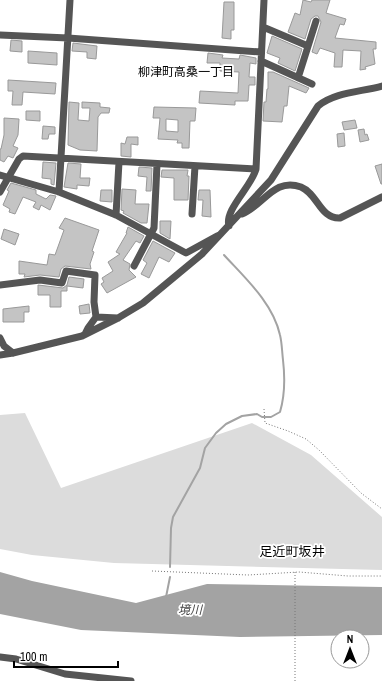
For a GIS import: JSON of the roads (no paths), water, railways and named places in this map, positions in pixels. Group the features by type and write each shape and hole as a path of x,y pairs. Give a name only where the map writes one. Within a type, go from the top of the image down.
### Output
{"street":[{"path":"59,192 70,0"},
{"path":"229,226 227,220 254,177 256,169 264,0"},
{"path":"298,78 316,21"},
{"path":"263,27 308,46"},
{"path":"0,35 68,38 261,52"},
{"path":"261,61 312,84"},
{"path":"0,354 13,353 85,334 118,318 143,303 174,278 223,233 236,215 271,180 318,106 325,100 337,96 382,86"},
{"path":"0,192 19,159 23,156 256,169"},
{"path":"116,215 119,162"},
{"path":"134,266 152,234 157,164"},
{"path":"192,214 195,166"},
{"path":"0,175 59,192 116,215 186,253 223,233"},
{"path":"236,215 245,213 274,190 288,185 301,187 311,193 327,215 333,218 340,218 381,199"},
{"path":"0,285 40,280 62,283 66,271 95,275 94,302 96,317 85,334"},
{"path":"96,317 118,318"},
{"path":"0,338 4,346 13,353"},
{"path":"0,657 16,659 86,679 131,681"}],"water":[{"name":"境川","path":"0,572 32,581 136,603 207,584 382,587 382,635 370,635 370,629 330,629 330,636 240,637 81,630 0,614"}],"waterway":[{"path":"170,567 171,528 173,517 200,468 205,448 216,433 226,424 242,416 257,414 262,417 271,417 280,412 283,399 284,366 281,338 276,323 265,302 224,255"},
{"path":"166,597 170,577"}],"district":[{"name":"柳津町高桑一丁目","path":"186,72"},
{"name":"足近町坂井","path":"292,551"}]}
